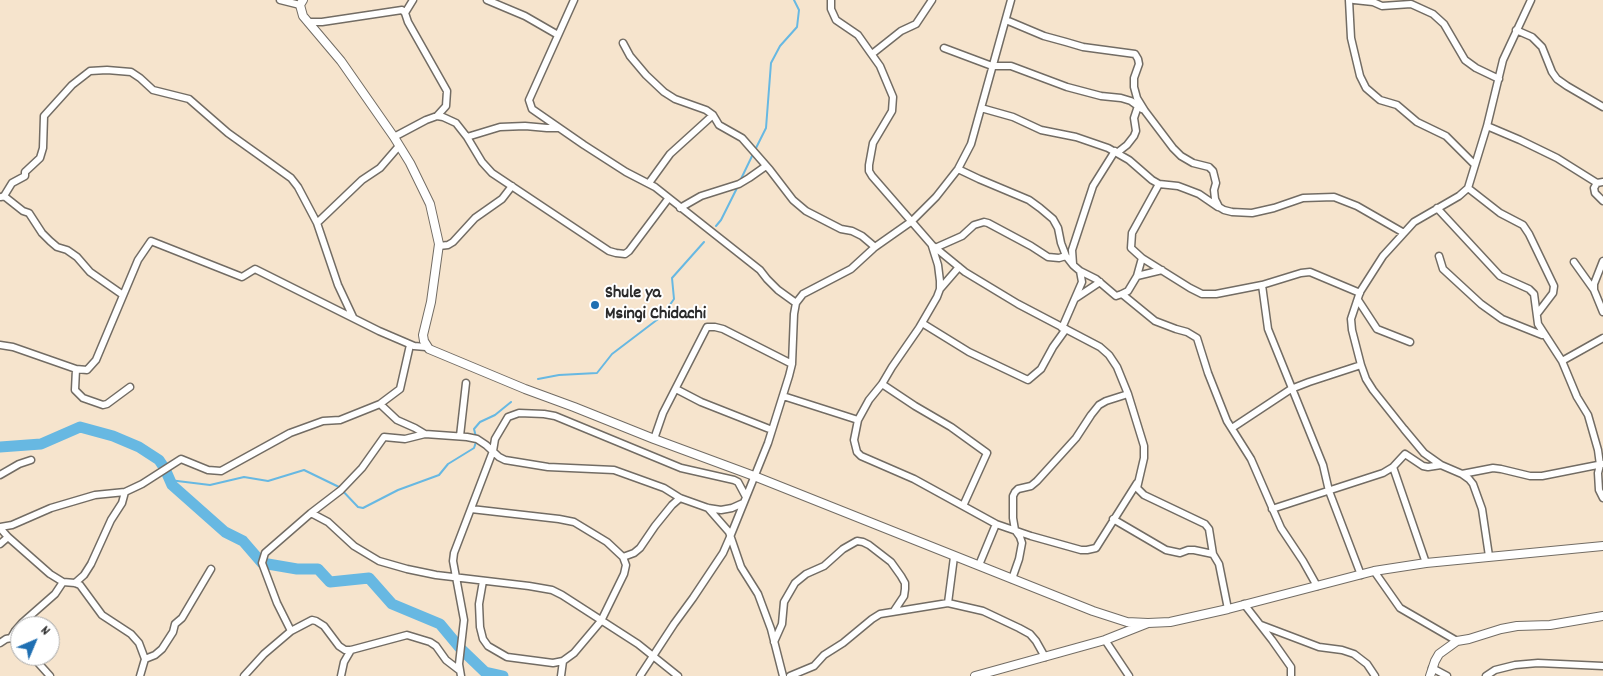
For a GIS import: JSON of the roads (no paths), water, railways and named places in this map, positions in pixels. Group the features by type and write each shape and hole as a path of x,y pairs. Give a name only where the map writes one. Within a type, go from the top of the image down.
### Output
{"street":[{"path":"280,0 302,2 300,9 308,22 341,61 394,137 410,163 430,204 439,246 432,302 423,335 426,347"},
{"path":"414,0 406,13 408,22 447,91 446,106 437,116"},
{"path":"487,0 526,16 558,35"},
{"path":"574,0 529,100 532,109 626,172 649,183 760,270 778,290 796,303"},
{"path":"831,0 831,8 836,20 858,35 872,54 893,98 892,112 873,143 869,171 876,182 934,246 959,267 1011,299 1100,347 1109,355 1117,367 1128,394 1144,446 1144,458 1137,483 1096,548 1087,550 1055,543 996,524 914,479 861,456 857,452 854,440 858,420 869,400 882,384 922,323 937,298 940,289 959,267"},
{"path":"872,54 901,31 916,24 932,0"},
{"path":"640,676 693,598 730,537 772,430 783,396 792,364 796,303 803,294 851,269 875,247 912,221 936,198 958,169 970,144 1011,0"},
{"path":"1349,0 1350,38 1360,76 1366,88 1380,100 1397,105 1417,122 1446,136 1475,165"},
{"path":"1354,0 1373,2 1382,6 1411,4 1433,14 1444,24 1465,60 1476,68 1499,79"},
{"path":"1489,556 1482,509 1473,484 1462,474 1441,465 1424,453 1366,379 1352,330 1352,319 1359,296 1383,256 1414,222 1459,196 1468,188 1487,126 1503,60 1530,0"},
{"path":"308,22 322,22 402,10 406,13"},
{"path":"1006,20 1044,36 1075,44 1135,54 1138,59 1134,78 1137,98 1173,148 1181,156 1193,163 1209,167 1213,171 1216,183 1214,190 1215,199 1219,207"},
{"path":"1516,30 1532,37 1542,47 1552,72 1557,78 1603,107"},
{"path":"623,43 630,56 664,92 675,99 706,110 713,115 719,125 742,138 793,200 806,212 842,230 852,231 862,236 875,247"},
{"path":"944,48 992,66 1011,66 1067,87 1101,96 1131,101 1145,111"},
{"path":"123,295 90,272 77,257 67,250 57,247 50,241 42,233 29,212 23,211 1,197 12,183 24,176 25,172 40,158 43,148 44,116 72,85 90,71 120,71 136,74 153,90 185,96 228,133 290,178 298,187 317,223 338,285 353,317"},
{"path":"1073,265 1072,250 1093,186 1117,151 1127,146 1134,136 1136,131 1134,118 1138,106"},
{"path":"981,108 1013,117 1041,130 1076,137 1117,151 1159,184 1178,186 1232,212 1252,213 1303,198 1334,198 1357,206 1404,233"},
{"path":"649,183 670,154 713,115"},
{"path":"394,137 426,120 437,116 444,116 456,123 467,136 486,168 609,250 620,254 625,254 629,251 668,199"},
{"path":"1487,126 1557,158 1600,182 1594,188 1595,193 1603,202"},
{"path":"467,136 500,127 558,128"},
{"path":"317,223 362,180 380,168 399,146"},
{"path":"680,208 701,196 738,184 766,166"},
{"path":"958,169 979,180 1029,200 1053,218 1066,256 1073,265 1100,282 1116,296 1128,291 1137,276 1142,258"},
{"path":"1159,184 1132,233 1131,248 1142,258 1202,294 1216,294 1262,285 1295,274 1310,272 1359,296 1377,329 1410,342"},
{"path":"439,246 448,246 453,242 475,218 502,199 512,186"},
{"path":"1468,188 1500,213 1523,225 1529,234 1554,286 1554,293 1537,314"},
{"path":"1203,197 1214,190"},
{"path":"1437,208 1500,276 1529,289 1534,294 1538,324 1562,361 1577,397 1588,415 1601,464 1598,474 1603,498"},
{"path":"934,246 962,236 974,224 984,222 1032,246 1048,257 1059,258 1066,256"},
{"path":"0,345 13,347 87,370 96,360 138,260 151,241 242,277 255,269 410,345 426,347 432,352 525,389 754,476 1093,611 1126,622 1148,624 1170,622 1374,571 1489,556 1603,546"},
{"path":"934,246 940,289"},
{"path":"1439,256 1443,269 1481,304 1502,319 1545,335"},
{"path":"1594,290 1594,284 1603,261"},
{"path":"1574,262 1594,290 1602,308"},
{"path":"922,323 969,352 1028,380 1041,369 1064,328 1082,282 1080,270"},
{"path":"1137,276 1162,270"},
{"path":"1076,298 1100,282"},
{"path":"1262,285 1268,329 1323,465 1328,491 1361,575"},
{"path":"1122,294 1155,321 1187,332 1197,338 1208,373 1228,421 1251,459 1281,528 1317,586"},
{"path":"654,439 663,413 707,327 724,329 792,364"},
{"path":"1562,361 1603,338"},
{"path":"125,492 122,503 111,520 91,564 84,575 75,582 63,582 50,574 0,528 12,525 51,508 95,495 125,492 142,484 178,460 186,459 208,470 221,471 290,433 323,422 340,420 380,404 400,389 410,345"},
{"path":"1232,428 1292,389 1361,365"},
{"path":"76,368 75,390 80,396 96,403 107,404 130,387"},
{"path":"460,436 466,383"},
{"path":"882,384 951,427 987,453 963,506"},
{"path":"676,389 701,402 772,430"},
{"path":"1012,579 1022,543 1015,530 1012,508 1015,492 1018,489 1032,486 1037,481 1076,438 1100,404 1128,394"},
{"path":"783,396 858,420"},
{"path":"380,404 397,420 425,434"},
{"path":"460,673 464,620 453,562 454,553 493,452 495,439 508,417 519,413 555,416 680,468 734,480 738,482 745,500"},
{"path":"291,631 262,563 265,553 341,490 362,468 382,438 388,436 405,439 425,434 477,439 505,460 548,467 614,470 664,488 680,498 708,508 720,510 732,508 745,500"},
{"path":"1272,509 1383,473 1393,467 1405,454 1423,466 1441,465"},
{"path":"0,475 18,464 31,460"},
{"path":"1462,474 1493,468 1530,476 1542,476 1601,464"},
{"path":"1393,467 1426,563"},
{"path":"1137,483 1137,488 1144,495 1205,524 1209,529 1213,554 1219,564 1228,608"},
{"path":"623,557 634,553 640,548 654,526 680,498"},
{"path":"708,508 726,528 740,567 758,594 783,676"},
{"path":"471,509 566,520 598,536 626,561 626,569 601,621 584,644 574,653 562,661 554,663 507,657 488,646 482,639 480,627 479,604 483,581"},
{"path":"311,513 328,522 354,546 379,562 456,578 552,590 638,644 678,676"},
{"path":"1113,520 1166,550 1180,553 1194,550 1213,554"},
{"path":"979,564 996,524"},
{"path":"0,544 8,537"},
{"path":"774,642 782,624 784,602 795,584 806,574 824,566 843,548 857,542 869,545 891,562 902,576 905,583 904,596 894,611"},
{"path":"948,603 954,557"},
{"path":"145,659 156,655 162,649 173,632 175,624 182,618 211,569"},
{"path":"1374,571 1400,608 1457,641"},
{"path":"30,616 55,594 63,582"},
{"path":"75,582 85,590 102,615 131,634 139,643 145,659 140,676"},
{"path":"790,676 814,666 824,655 843,643 880,614 948,603 982,611 1030,634 1045,657"},
{"path":"1244,604 1291,667 1291,676"},
{"path":"1447,676 1431,672 1440,654 1457,641 1517,626 1550,625 1603,616"},
{"path":"244,676 264,654 291,631 308,621 316,621 324,626 339,646 345,650 407,635 430,642 436,646 446,660 460,673"},
{"path":"974,676 1105,640 1148,624"},
{"path":"1260,625 1319,647 1342,650 1354,654 1367,664 1375,676"},
{"path":"1105,640 1129,676"},
{"path":"341,676 344,662 351,650"},
{"path":"561,676 562,661"},
{"path":"1486,676 1495,670 1515,665 1538,663 1603,666"},
{"path":"41,666 50,676"}],"waterway":[{"path":"755,150 766,128 771,63 780,46 797,27 799,10 794,0"},
{"path":"740,181 753,154"},
{"path":"716,226 737,188"},
{"path":"538,379 559,375 597,373 612,354 662,316 674,299 672,278 704,242"},
{"path":"476,437 474,429 480,422 495,415 511,402"},
{"path":"0,447 41,444 80,427 113,436 139,447 159,460 172,485 225,532 243,541 262,563 297,569 318,569 330,582 369,578 392,604 440,624 460,648 485,672 503,676"},
{"path":"169,480 210,485 244,477 268,481 304,470 339,487 358,507 363,508 398,490 439,475 448,464 474,448 476,442"}],"place":[{"name":"Shule ya Msingi Chidachi","path":"595,305"}]}
